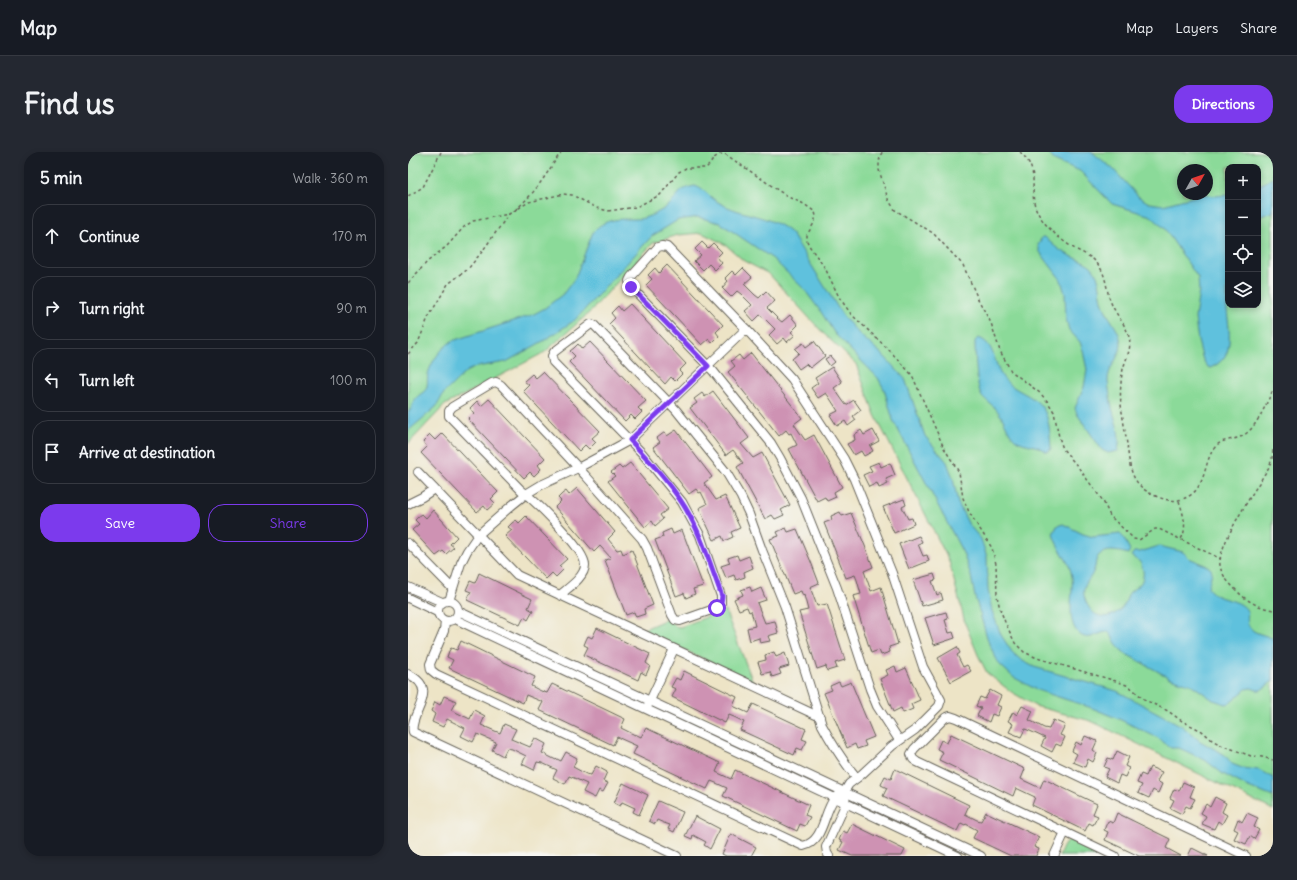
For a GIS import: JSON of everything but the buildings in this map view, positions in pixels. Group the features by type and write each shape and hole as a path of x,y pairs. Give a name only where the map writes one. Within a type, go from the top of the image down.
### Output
{"street":[{"path":"445,621 444,631 430,664 431,670 436,674 803,846 810,844 816,839 834,798 844,792 849,784 899,740 915,730 939,706 942,700 922,667 892,573 854,479 844,459 792,379 667,247 658,247 631,277 629,281 631,287 708,366 771,443 802,498 837,588 877,706 899,740"},
{"path":"560,595 584,571 584,559 574,544 532,499 449,416 449,410 452,407 492,383 496,382 501,385 642,539 647,548 675,620 680,622 717,608 721,603 722,596 700,535 682,502 658,471 630,440 553,362 552,356 554,352 590,324 594,325 669,403 726,472 749,514 785,607 820,717 830,741 842,760 857,778"},
{"path":"437,612 438,606 445,602 461,563 478,535 526,494 630,440 746,330"},
{"path":"418,472 517,576 820,717"},
{"path":"408,504 434,489"},
{"path":"408,543 452,588"},
{"path":"408,587 445,602 454,602 457,606 456,615 450,621 445,621 441,619 437,612 408,598"},
{"path":"456,615 650,701 981,856"},
{"path":"456,615 646,709 958,856"},
{"path":"646,709 674,649"},
{"path":"408,674 417,680 421,686 422,693 420,701 410,722 410,728 413,732 677,856"},
{"path":"1115,856 917,762 913,759 912,754 914,749 944,718 950,716 1246,856"},
{"path":"829,856 826,853 826,847 846,803 844,792"},
{"path":"1054,856 1065,832"}],"path":[{"path":"408,196 423,187 441,152"},
{"path":"408,354 418,343 428,318 448,284 468,269 509,214 524,202 534,191 561,152"},
{"path":"882,152 879,161 879,170 888,199 895,210 933,233 963,264 978,300 991,323 1005,361 1010,370 1040,392 1048,402 1054,412 1063,449 1103,501 1110,516 1134,539 1139,540 1154,529 1159,529 1221,559"},
{"path":"1020,152 1030,164 1033,174 1034,203 1038,213 1046,224 1060,238 1096,261 1104,274 1112,304 1126,328 1130,347 1123,369 1120,394 1122,415 1126,433 1128,463 1139,485 1158,497 1169,500 1179,501 1193,493 1200,486 1207,464 1216,445 1223,441 1244,435 1260,415 1273,390"},
{"path":"408,283 427,262 447,246 464,227 473,221 509,214 528,202 563,194 572,195 597,208 608,211 636,207 660,195 679,172 686,168 706,168 714,158 720,154 725,154 788,197 811,208 815,212 816,216 807,235 807,241 825,268 839,297 851,314 890,351 912,375 944,448 959,472 963,498 969,512 992,548 996,564 997,596 1000,609 1015,643 1024,652 1037,658 1116,681 1128,686 1145,700 1168,711 1182,721 1202,731 1212,740 1221,745 1251,756 1273,760"},
{"path":"1273,450 1269,467 1237,518 1222,553 1220,565 1226,580 1241,596 1254,605 1273,610"},
{"path":"1179,501 1185,525 1184,535 1181,540"}],"green space":[{"path":"408,152 1273,152 1273,810 1091,721 1035,706 1010,691 987,673 965,623 949,561 875,415 856,364 824,334 769,274 744,261 726,245 702,233 678,235 653,243 590,312 545,352 445,405 408,444"},
{"path":"725,610 753,682 642,630 669,618 675,626 680,627"},
{"path":"1071,840 1097,854 1096,856 1059,856 1065,844"}],"water":[{"path":"1049,152 1092,152 1112,168 1139,197 1149,203 1163,205 1181,200 1213,200 1213,196 1225,195 1225,308 1227,308 1229,339 1227,352 1219,363 1210,368 1203,360 1198,341 1195,318 1199,291 1198,278 1165,229 1151,216 1112,204 1080,171 1054,160"},
{"path":"1273,178 1273,212 1261,216 1261,200 1261,184"},
{"path":"695,186 702,189 715,200 727,207 766,219 784,227 792,234 843,316 905,379 925,436 947,462 953,478 958,503 969,525 981,539 987,557 988,590 992,611 1001,635 1012,652 1021,660 1034,667 1117,691 1182,726 1200,741 1225,755 1232,764 1242,768 1259,770 1273,778 1273,797 1246,786 1223,774 1205,760 1179,748 1171,748 1158,738 1121,720 1092,708 1037,690 1013,677 999,664 989,644 975,597 971,576 963,553 893,420 884,389 878,378 835,334 804,289 773,259 720,223 698,217 678,220 652,236 575,320 545,340 506,362 476,367 467,371 444,393 436,407 408,431 408,413 416,399 426,388 428,374 434,360 448,344 452,341 532,315 545,308 563,294 575,278 593,232 597,228 606,222 621,219 641,219 654,214 669,205 679,193 689,187"},
{"path":"1042,237 1045,237 1055,247 1089,264 1095,271 1099,281 1103,304 1121,340 1120,350 1108,377 1111,403 1119,439 1118,451 1108,453 1102,450 1077,414 1075,408 1084,387 1087,370 1080,342 1069,330 1066,319 1065,294 1061,280 1040,252 1038,245"},
{"path":"978,338 984,341 992,350 1001,375 1005,380 1034,399 1045,411 1050,433 1051,449 1047,452 1043,449 1016,440 1001,416 982,396 977,378 975,341"},
{"path":"1063,524 1083,534 1093,537 1120,534 1130,550 1128,554 1115,551 1106,552 1099,555 1097,558 1095,568 1084,589 1084,597 1090,609 1096,615 1104,617 1115,614 1126,602 1128,594 1142,582 1143,569 1141,563 1131,556 1134,552 1140,552 1159,546 1183,552 1189,558 1211,569 1212,572 1208,588 1211,592 1243,606 1247,611 1248,623 1251,629 1273,639 1273,681 1261,690 1251,688 1246,689 1230,703 1226,704 1213,700 1192,685 1170,678 1126,654 1119,648 1109,632 1092,637 1082,636 1076,631 1071,617 1071,571 1057,545 1053,534 1057,526"}],"route":[{"path":"631,287 708,366 630,440 658,471 682,502 692,518 700,535 722,596 721,603 717,608"}]}
